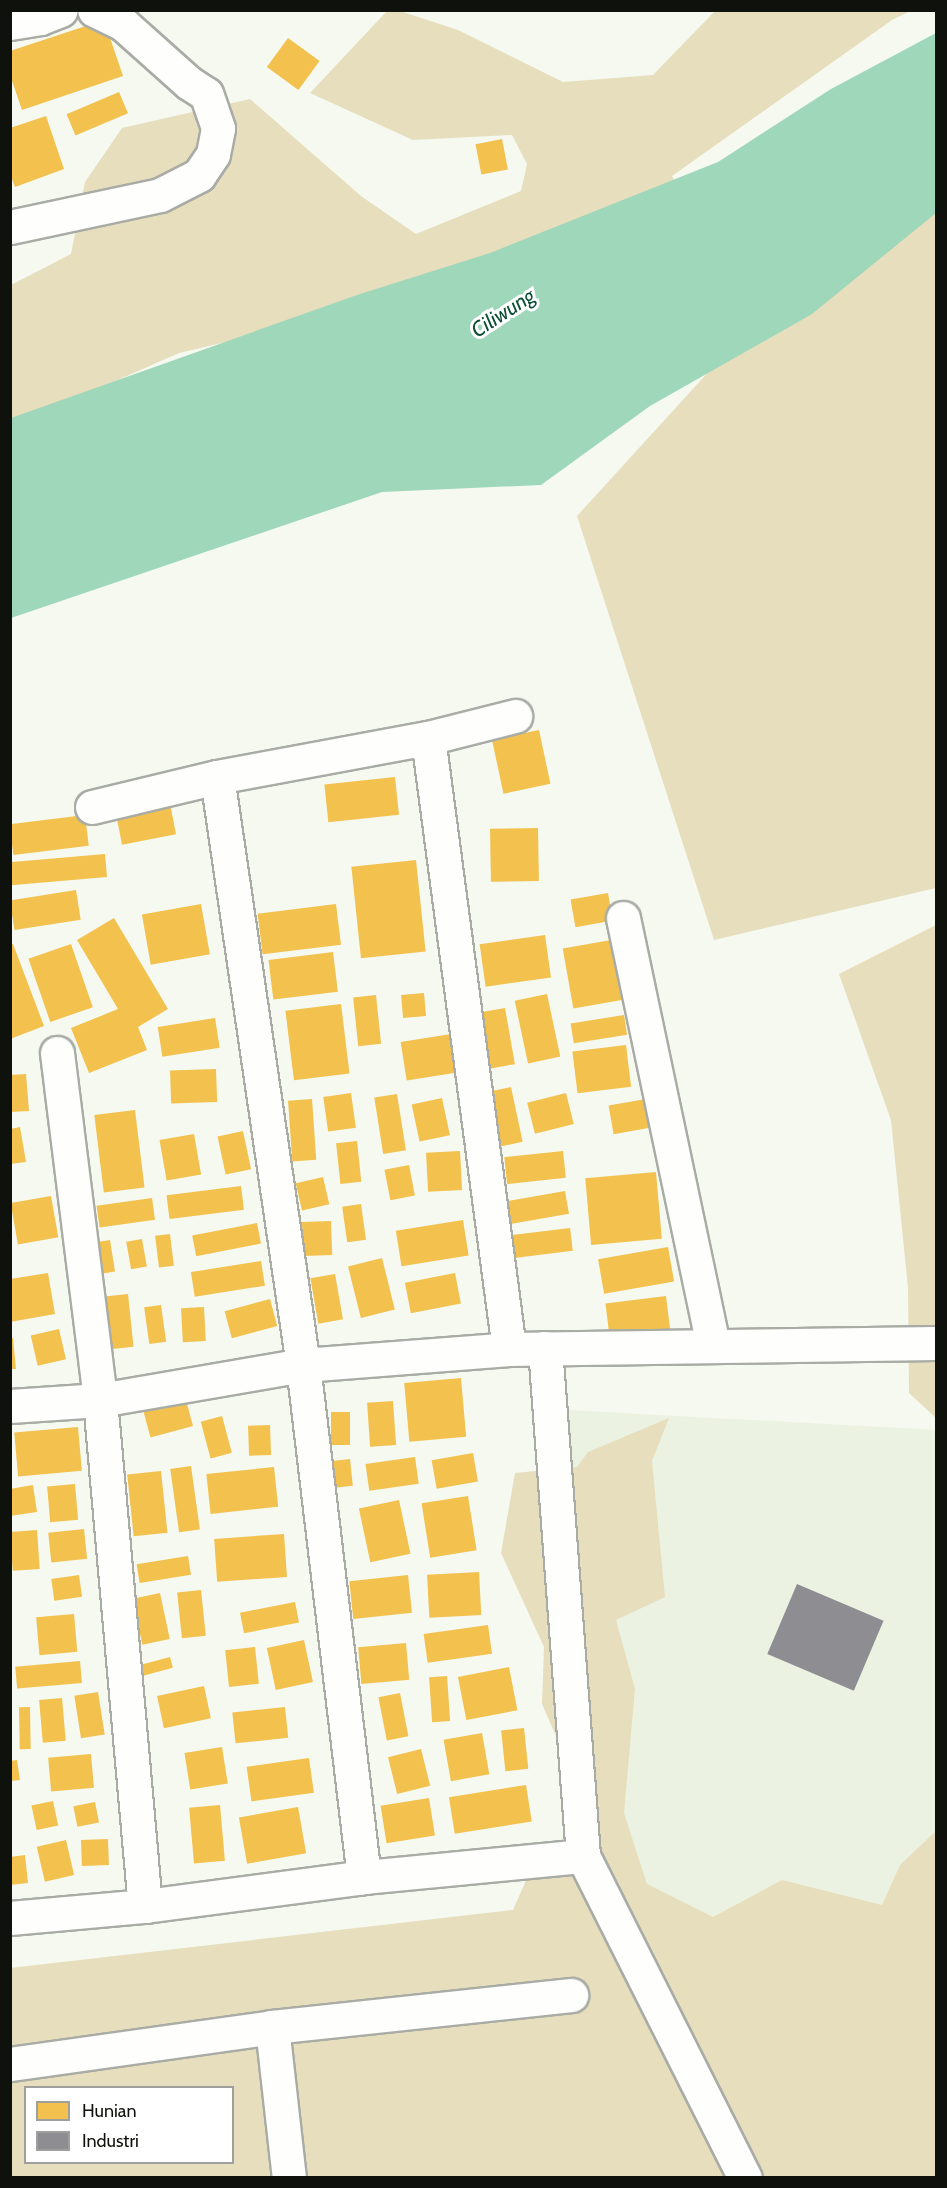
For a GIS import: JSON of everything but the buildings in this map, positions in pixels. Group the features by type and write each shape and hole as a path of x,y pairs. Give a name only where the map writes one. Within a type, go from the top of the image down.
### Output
{"street":[{"path":"10,23 40,18 61,10"},
{"path":"10,227 160,195 199,175 213,154 218,128 206,94 189,83 123,24 94,10"},
{"path":"92,807 217,777 428,738 515,716"},
{"path":"428,738 509,1349"},
{"path":"217,777 303,1365 364,1877"},
{"path":"622,918 713,1346"},
{"path":"57,1053 100,1400 145,1906"},
{"path":"10,1406 100,1400 303,1365 509,1349 936,1343"},
{"path":"545,1348 583,1856 745,2178"},
{"path":"10,1918 145,1906 364,1877 583,1856"},
{"path":"10,2064 273,2027 571,1995"},
{"path":"273,2027 290,2178"}],"shaded area":[{"path":"387,11 400,11 458,30 563,82 653,75 715,11 911,11 892,20 672,176 676,183 447,290 179,353 11,427 11,285 71,254 85,182 122,128 250,99 361,196 416,234 521,191 527,164 512,135 413,140 310,93"},
{"path":"869,196 936,210 936,888 714,940 577,516"},
{"path":"936,925 936,1418 909,1393 908,1288 891,1120 839,974"},
{"path":"568,1410 936,1430 936,2177 11,2178 11,2015 611,1902"},
{"path":"669,1418 652,1461 665,1597 616,1620 635,1689 624,1813 647,1884 713,1917 782,1880 882,1905 900,1865 936,1831 936,2177 11,2177 10,1968 513,1910 531,1869 578,1860 573,1775 542,1704 544,1647 501,1553 515,1473 577,1467 588,1452"}],"water":[{"name":"Ciliwung","path":"936,33 936,213 812,314 650,406 541,485 382,492 11,618 11,418 357,295 490,253 718,162 831,89"}]}
